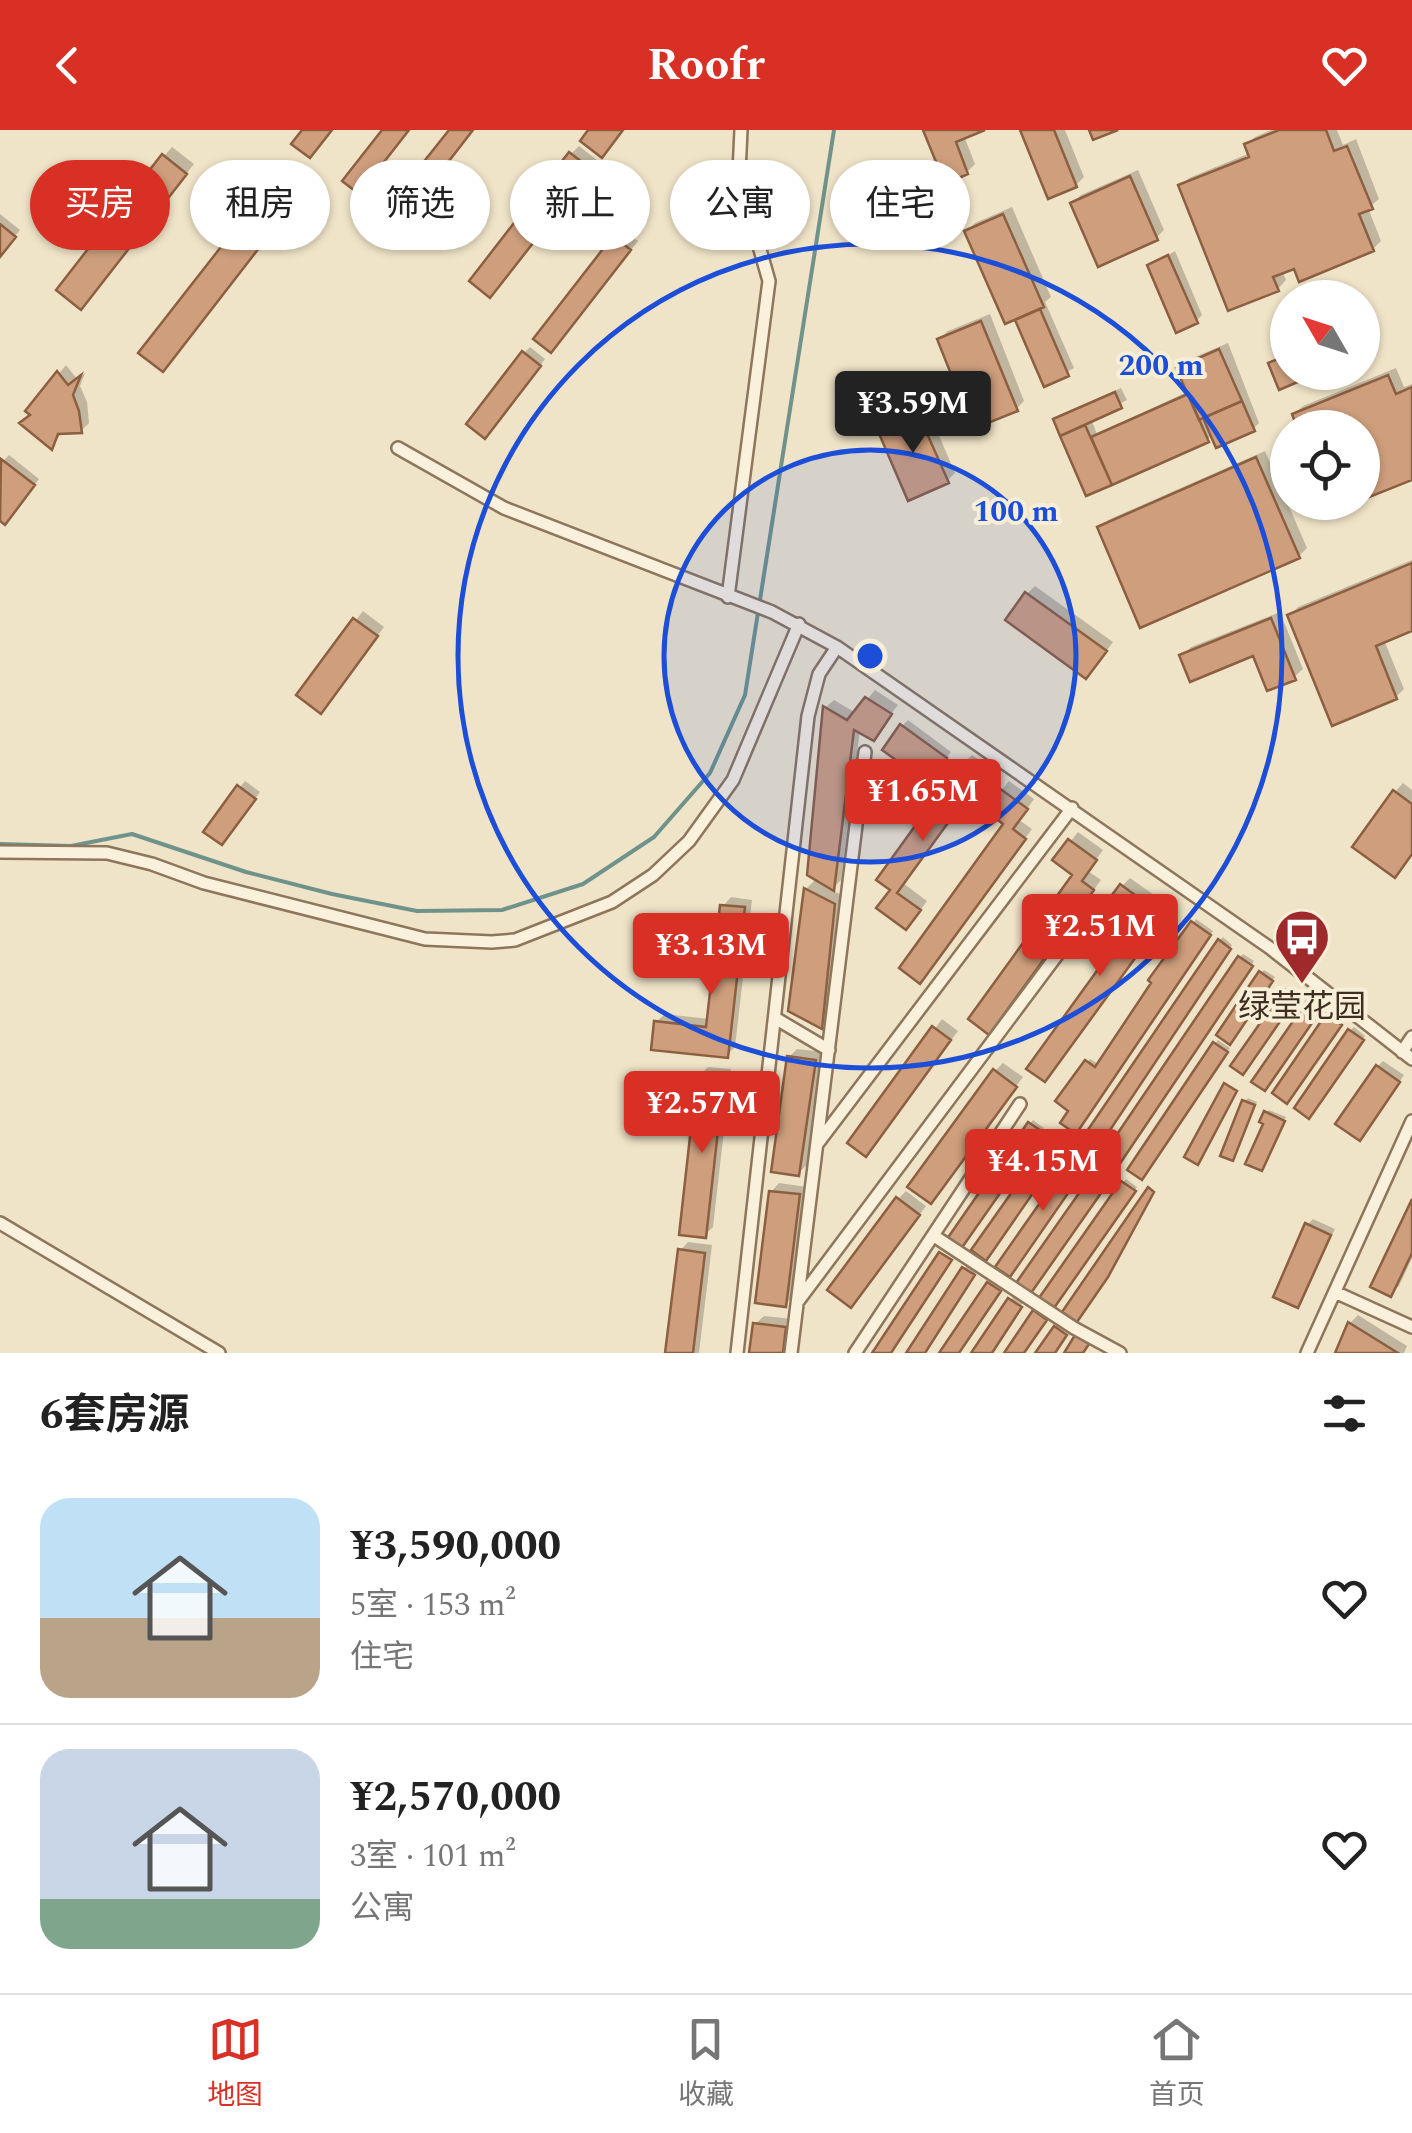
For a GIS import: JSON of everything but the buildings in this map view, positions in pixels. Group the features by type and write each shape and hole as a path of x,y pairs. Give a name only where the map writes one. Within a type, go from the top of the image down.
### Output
{"street":[{"path":"728,597 769,281 751,218 738,193 741,130"},
{"path":"398,448 504,508 800,624 1289,961 1407,1055 1412,1038"},
{"path":"0,852 106,853 204,883 425,939 515,940 612,902 653,875 689,841 733,780 800,624"},
{"path":"737,1353 808,716 820,674 837,646"},
{"path":"792,1353 866,752"},
{"path":"818,1144 1072,808"},
{"path":"798,1301 1090,911"},
{"path":"774,1018 829,1050"},
{"path":"855,1353 1020,1104"},
{"path":"1307,1353 1412,1121"},
{"path":"0,1222 219,1353"},
{"path":"934,1236 1074,1328 1120,1353"},
{"path":"1337,1292 1412,1326"}],"waterway":[{"path":"0,844 71,846 132,834 246,872 417,911 502,910 583,884 654,837 710,773 745,695 834,130"}],"place":[{"name":"绿莹花园","path":"1302,986"}]}
